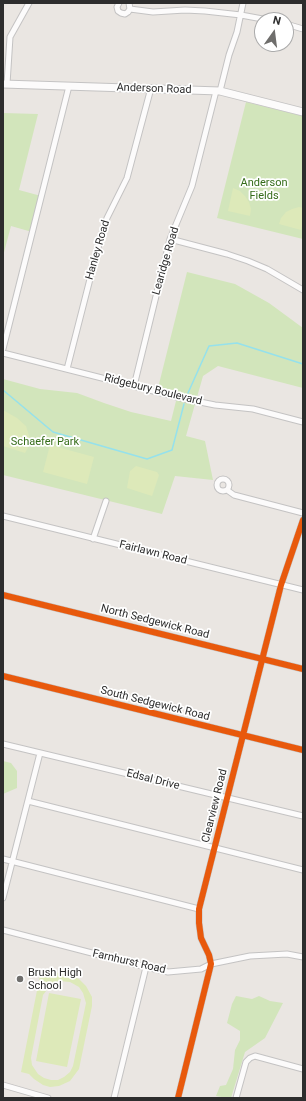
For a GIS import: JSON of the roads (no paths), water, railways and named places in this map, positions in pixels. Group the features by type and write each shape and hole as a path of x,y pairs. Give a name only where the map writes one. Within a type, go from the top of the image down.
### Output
{"street":[{"path":"5,84 10,37 29,3"},
{"path":"119,3 117,9 121,13 126,14 130,9 129,3"},
{"name":"Learidge Road","path":"134,386 170,239 192,186 228,55 237,32 243,3"},
{"path":"130,9 153,12 185,10 254,17"},
{"name":"Anderson Road","path":"5,84 218,91 303,112"},
{"path":"3,349 69,86"},
{"name":"Hanley Road","path":"67,369 101,236 107,218 127,178 151,88"},
{"path":"170,239 248,261 267,269 303,290"},
{"name":"Ridgebury Boulevard","path":"3,353 203,403 249,408 303,422"},
{"path":"227,490 234,496 303,513"},
{"path":"93,539 106,501"},
{"name":"Fairlawn Road","path":"3,516 303,590"},
{"name":"Clearview Road","path":"211,964 210,955 201,938 199,909 281,585 303,520"},
{"name":"North Sedgewick Road","path":"3,595 303,669"},
{"name":"South Sedgewick Road","path":"3,676 303,750"},
{"name":"Edsal Drive","path":"3,744 303,816"},
{"path":"3,898 40,753"},
{"path":"28,801 303,870"},
{"path":"3,859 199,909"},
{"name":"Farnhurst Road","path":"3,930 168,972 201,969 211,964 250,956 287,954 303,957"},
{"path":"178,1098 211,964"},
{"path":"114,1098 146,967"},
{"path":"236,1098 246,1062 250,1058 255,1056 303,1069"},
{"path":"3,1085 48,1098"}],"waterway":[{"path":"188,393 209,346 237,343 303,364"},
{"path":"3,390 53,432 147,459 172,450 184,404"}],"place":[{"name":"Brush High School","path":"20,979"}],"park label":[{"name":"Anderson Fields","path":"264,189"},
{"name":"Schaefer Park","path":"45,442"}]}
